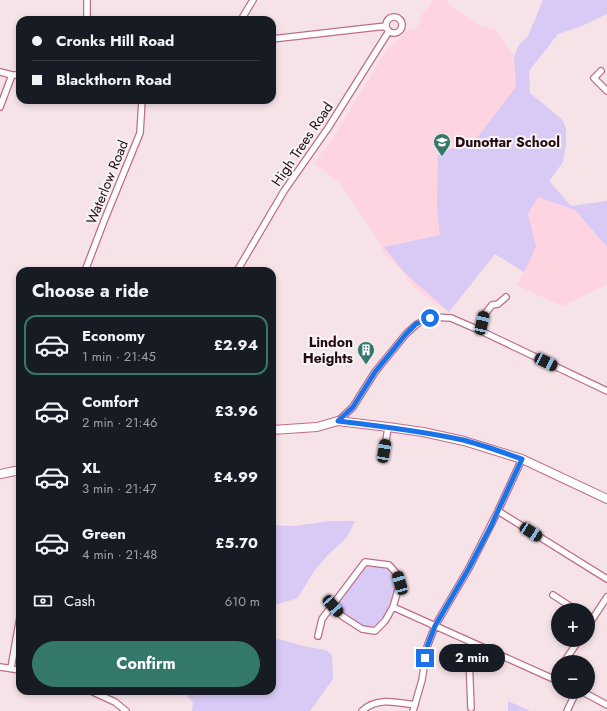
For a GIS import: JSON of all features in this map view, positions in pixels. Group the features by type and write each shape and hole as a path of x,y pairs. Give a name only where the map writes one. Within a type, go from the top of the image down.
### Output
{"street":[{"path":"87,0 87,16"},
{"path":"243,16 253,0"},
{"name":"High Trees Road","path":"239,267 284,191 328,128 387,29 276,39"},
{"path":"601,71 592,80 607,91"},
{"path":"0,72 12,76 16,76"},
{"path":"0,107 12,76"},
{"name":"Waterlow Road","path":"87,267 101,228 140,133 142,104"},
{"path":"480,331 484,315 492,305 498,304 506,297"},
{"path":"338,421 353,407 375,372 406,334 416,324 432,317 451,318 607,391"},
{"path":"276,430 317,427 338,421 423,432 494,449 522,459 607,499"},
{"path":"384,455 388,427"},
{"path":"362,711 368,705 389,701 414,708 422,680 427,647 435,626 464,578 498,511 522,459"},
{"path":"0,474 16,471"},
{"path":"498,511 607,579"},
{"path":"318,636 322,619 365,562 389,565 397,574 400,583 393,607 386,621 375,631 362,629 342,616 333,606"},
{"path":"553,595 565,603"},
{"path":"595,612 607,596"},
{"path":"393,607 551,678"},
{"path":"11,668 16,640"},
{"path":"471,708 469,657 475,644"},
{"path":"0,666 16,669"},
{"path":"100,695 115,702 126,711"},
{"path":"595,698 607,705"},
{"path":"567,711 573,699"}],"shaded area":[{"name":"Dunottar School","path":"433,0 447,0 450,5 478,25 496,30 514,56 529,70 530,93 566,128 566,145 563,162 549,181 607,247 607,285 562,306 516,285 524,272 495,254 449,312 434,303 409,282 404,274 405,273 381,251 383,250 375,235 340,183 314,163 331,141 387,49 410,29 414,29 420,23 421,20 419,19"},
{"path":"543,0 607,0 607,14 582,26 558,34 529,71 530,93 562,119 566,128 566,143 563,162 549,181 571,206 607,201 607,247 575,210 538,197 528,214 536,247 524,272 495,254 449,312 405,273 384,247 440,235 437,208 438,154 476,139 516,87 514,56 519,45 528,36"},
{"path":"330,521 355,521 347,537 314,571 298,598 276,605 276,525 294,526"},
{"path":"377,565 386,567 393,573 397,583 396,589 383,617 374,626 366,627 344,613 337,606 366,567"},
{"path":"276,638 303,646 326,650 332,655 333,679 310,711 192,711 193,702 186,695 276,695"},
{"path":"508,701 530,711 508,711"}],"place":[{"name":"Dunottar School","path":"442,157"},
{"name":"Lindon Heights","path":"366,365"}],"route":[{"path":"425,658 427,647 435,626 464,578 491,526 522,459 494,449 423,432 338,421 353,407 375,372 406,334 416,324 430,318"}]}
